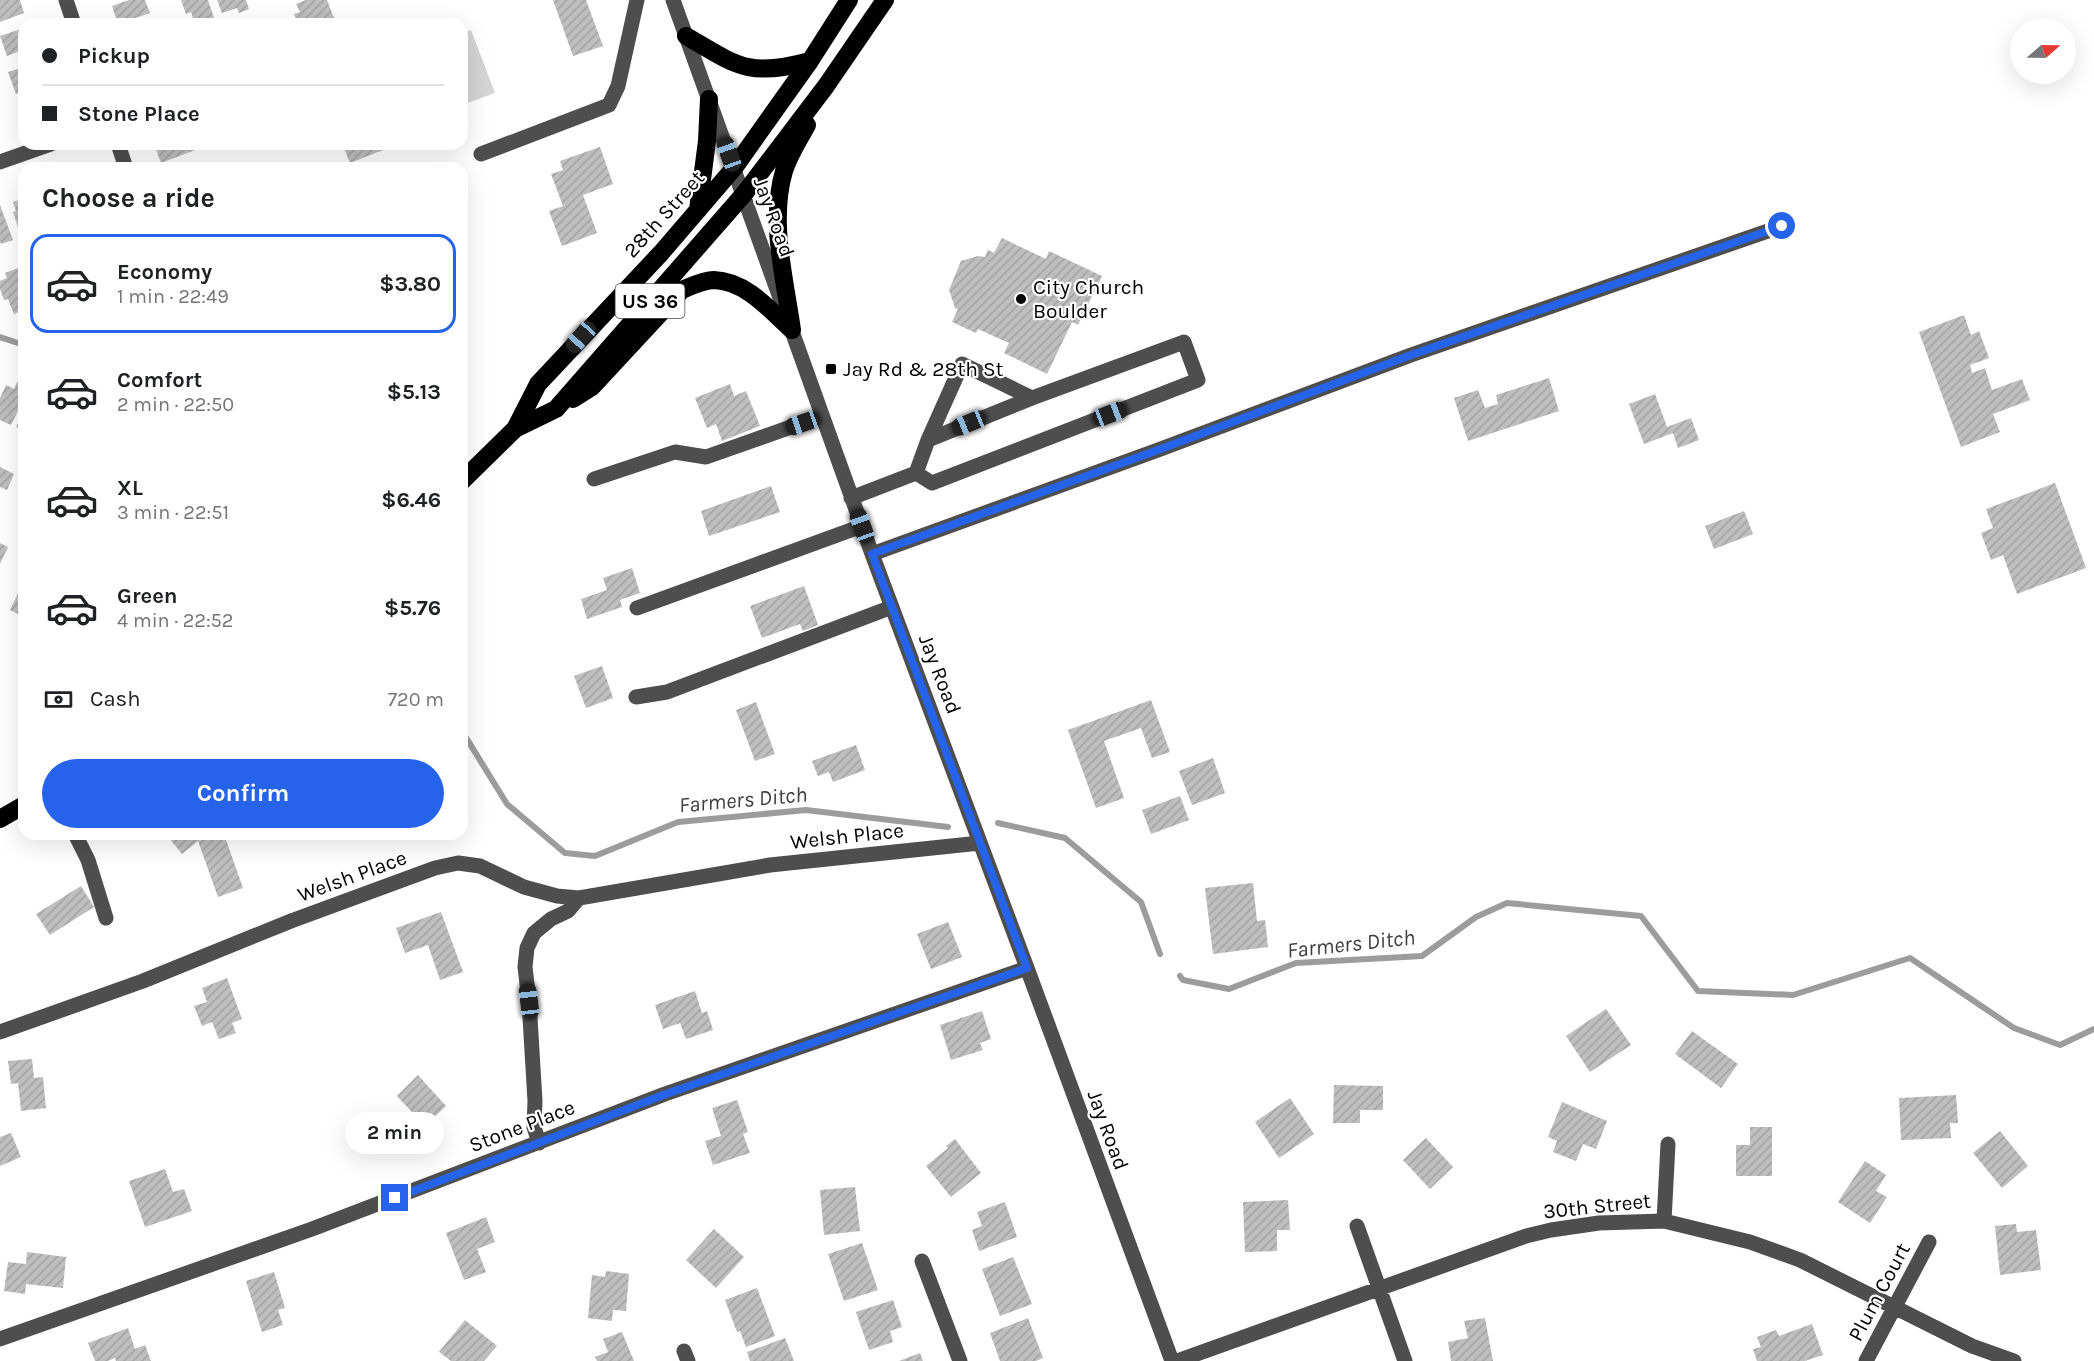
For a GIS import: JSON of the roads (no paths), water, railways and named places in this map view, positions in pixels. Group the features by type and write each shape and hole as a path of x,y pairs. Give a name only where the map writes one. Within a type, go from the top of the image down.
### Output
{"highway":[{"name":"US 36","path":"734,168 810,61 849,0"},
{"name":"US 36","path":"744,194 826,86 885,0"},
{"path":"686,36 731,62 748,68 764,70 784,68 810,61"},
{"path":"792,330 778,233 778,197 785,169 826,86"},
{"path":"698,210 705,162 710,99"},
{"name":"28th Street","path":"468,475 514,429 538,384 661,254 734,168"},
{"name":"28th Street","path":"514,429 556,409 744,194"},
{"path":"556,409 592,387 682,290 701,283 713,280 730,283 748,291 792,330"},
{"path":"0,819 18,808"}],"street":[{"path":"66,0 72,18"},
{"path":"481,154 609,105 618,86 637,0"},
{"name":"Jay Road","path":"673,0 851,498 1172,1361"},
{"path":"3,157 29,150"},
{"path":"872,554 1411,355 1782,226"},
{"path":"916,473 932,483 1198,380 1184,342 1032,398 928,440"},
{"path":"851,498 916,473 962,364 1032,398"},
{"path":"594,479 675,452 706,457 822,416"},
{"path":"637,608 862,526"},
{"path":"636,697 668,692 892,607"},
{"path":"78,840 88,860 106,918"},
{"name":"Welsh Place","path":"0,1032 143,981 291,921 435,868 458,863 480,866 524,887 557,896 579,898 770,865 980,843"},
{"path":"539,1143 534,1127 535,1101 525,967 527,948 534,933 551,919 568,911 579,898"},
{"name":"Stone Place","path":"0,1339 312,1229 666,1094 1027,968"},
{"path":"1664,1221 1668,1144"},
{"name":"30th Street","path":"1177,1361 1534,1234 1599,1223 1664,1221 1750,1242 1800,1260 1972,1347 2014,1361"},
{"path":"1357,1226 1405,1361"},
{"name":"Plum Court","path":"1866,1361 1929,1242"},
{"path":"922,1261 960,1361"}],"waterway":[{"name":"Farmers Ditch","path":"0,337 18,343"},
{"name":"Farmers Ditch","path":"468,741 507,804 565,853 595,856 678,822 806,810 948,827"},
{"name":"Farmers Ditch","path":"998,823 1065,838 1141,902 1160,954"},
{"name":"Farmers Ditch","path":"1180,976 1183,980 1229,989 1296,963 1422,956 1476,917 1507,903 1641,916 1698,991 1793,995 1910,958 2014,1028 2060,1045 2094,1029"}],"place":[{"name":"City Church Boulder","path":"1021,299"},
{"name":"Jay Rd & 28th St","path":"831,369"}]}
